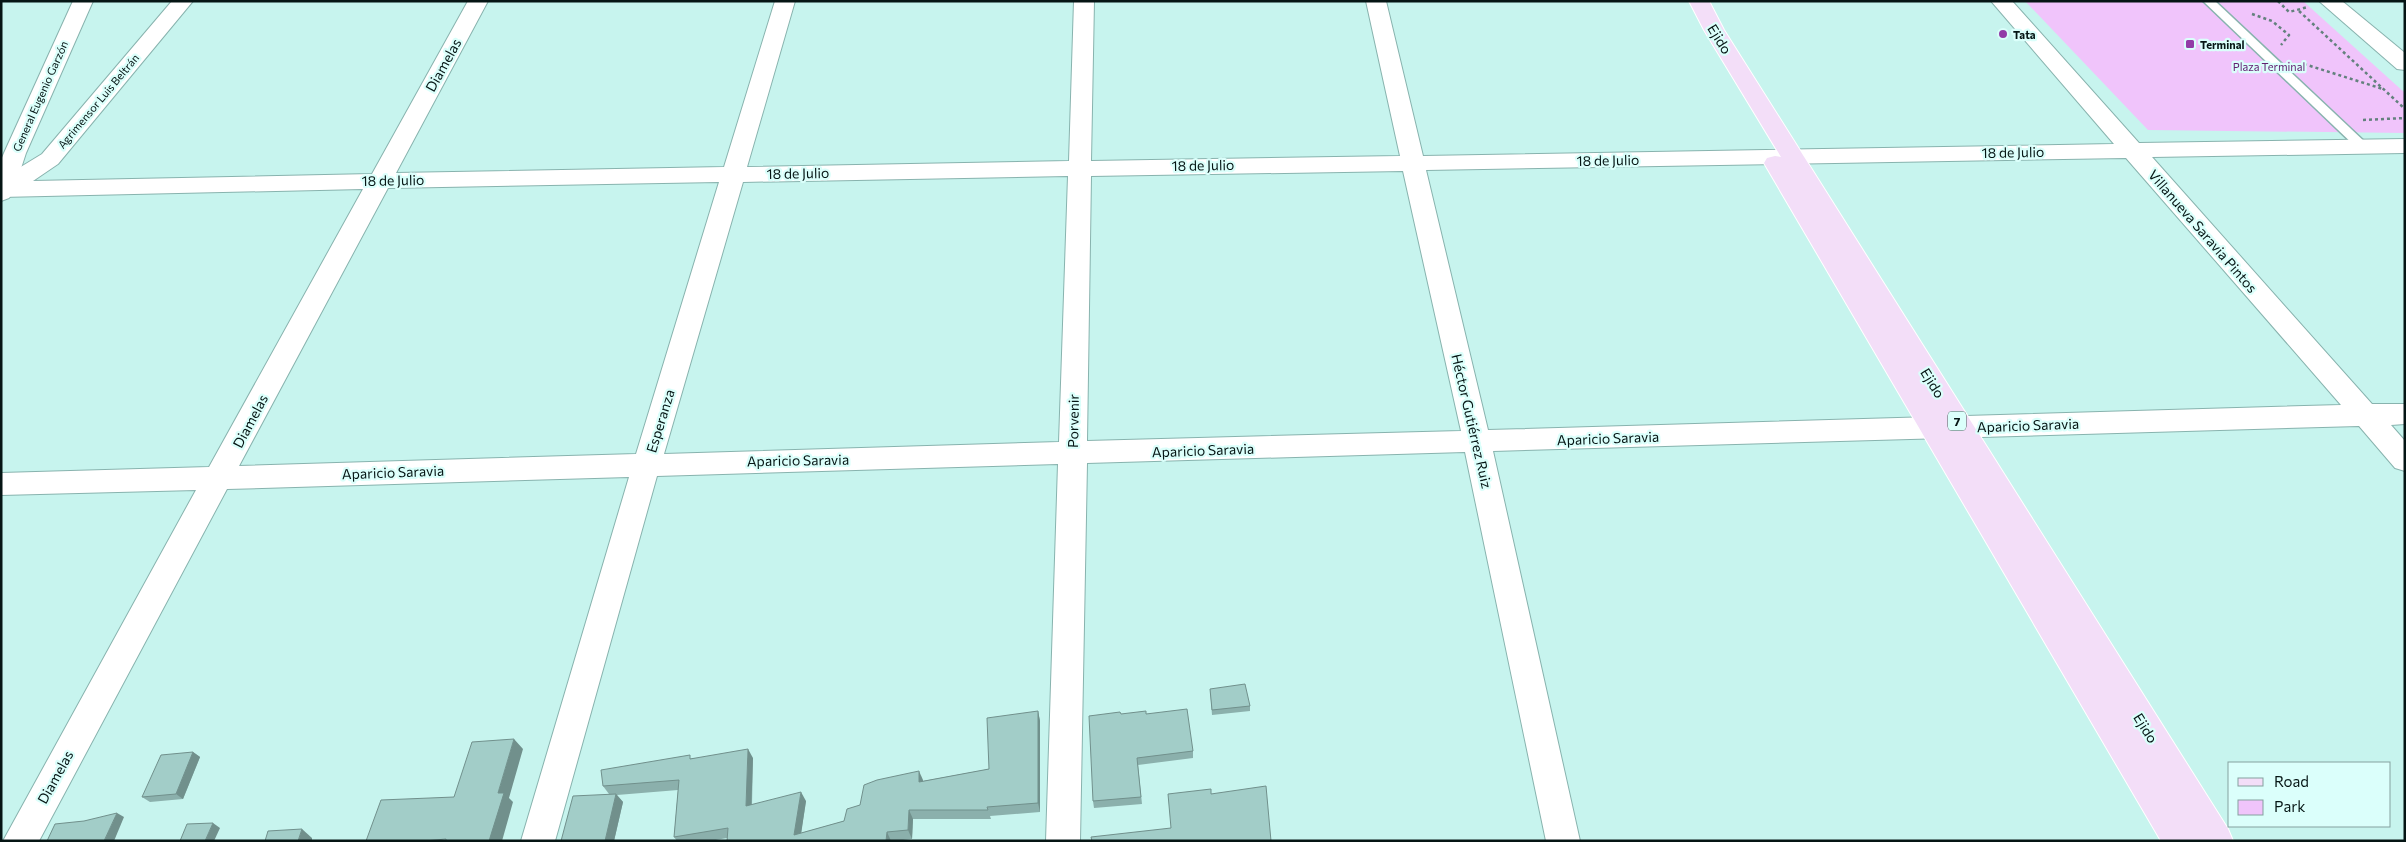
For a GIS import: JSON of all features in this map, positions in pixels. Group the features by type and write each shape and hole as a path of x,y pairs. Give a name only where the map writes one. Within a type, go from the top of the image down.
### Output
{"main road":[{"name":"Ejido","path":"1682,1 1696,31 1783,157"},
{"name":"Ejido","path":"1700,1 1710,24 1783,157 1947,428 2180,841"},
{"name":"Ejido","path":"1947,428 2216,841"}],"street":[{"name":"General Eugenio Garzón","path":"2,190 14,153 83,1"},
{"name":"Agrimensor Luis Beltrán","path":"2,190 50,159 183,1"},
{"name":"Diamelas","path":"20,841 478,1"},
{"name":"Esperanza","path":"538,841 785,1"},
{"name":"Porvenir","path":"1063,841 1084,1"},
{"name":"Héctor Gutiérrez Ruiz","path":"1376,1 1477,442 1563,841"},
{"name":"Villanueva Saravia Pintos","path":"2001,1 2405,460"},
{"path":"2329,1 2405,64"},
{"name":"18 de Julio","path":"2,190 380,180 1080,167 2405,146"},
{"name":"Aparicio Saravia","path":"1,484 648,463 1073,454 2405,414"}],"lane":[{"path":"2208,1 2362,146"}],"path":[{"path":"2278,1 2290,12 2308,7"},
{"path":"2299,11 2405,109"},
{"path":"2245,12 2272,21 2289,35 2280,48"},
{"path":"2299,62 2383,88"},
{"path":"2335,121 2405,118"}],"green space":[{"name":"Plaza Terminal","path":"2025,1 2303,1 2405,93 2405,133 2148,130"}],"building":[{"path":"1245,684 1250,706 1212,710 1210,689"},
{"path":"1187,709 1193,751 1137,758 1141,797 1093,801 1089,716 1146,711 1146,714"},
{"path":"1038,711 1038,803 987,807 988,810 909,810 908,830 887,832 886,841 727,841 728,828 674,837 679,780 603,786 601,770 690,755 690,759 748,749 746,806 801,792 794,835 844,821 847,809 860,805 864,785 877,780 919,771 919,782 989,769 987,718"},
{"path":"514,739 498,793 504,793 489,841 446,841 446,839 366,841 381,800 454,797 472,742"},
{"path":"193,752 176,794 142,797 161,755"},
{"path":"1266,786 1271,841 1092,841 1091,837 1171,828 1168,794 1211,789 1211,794"},
{"path":"616,794 605,841 561,841 573,796"},
{"path":"117,813 104,841 47,841 55,824 84,821"},
{"path":"213,823 205,841 180,841 187,824"},
{"path":"302,829 298,841 265,841 268,831"}],"place":[{"name":"Tata","path":"2003,34"},
{"name":"Terminal","path":"2190,44"}]}
